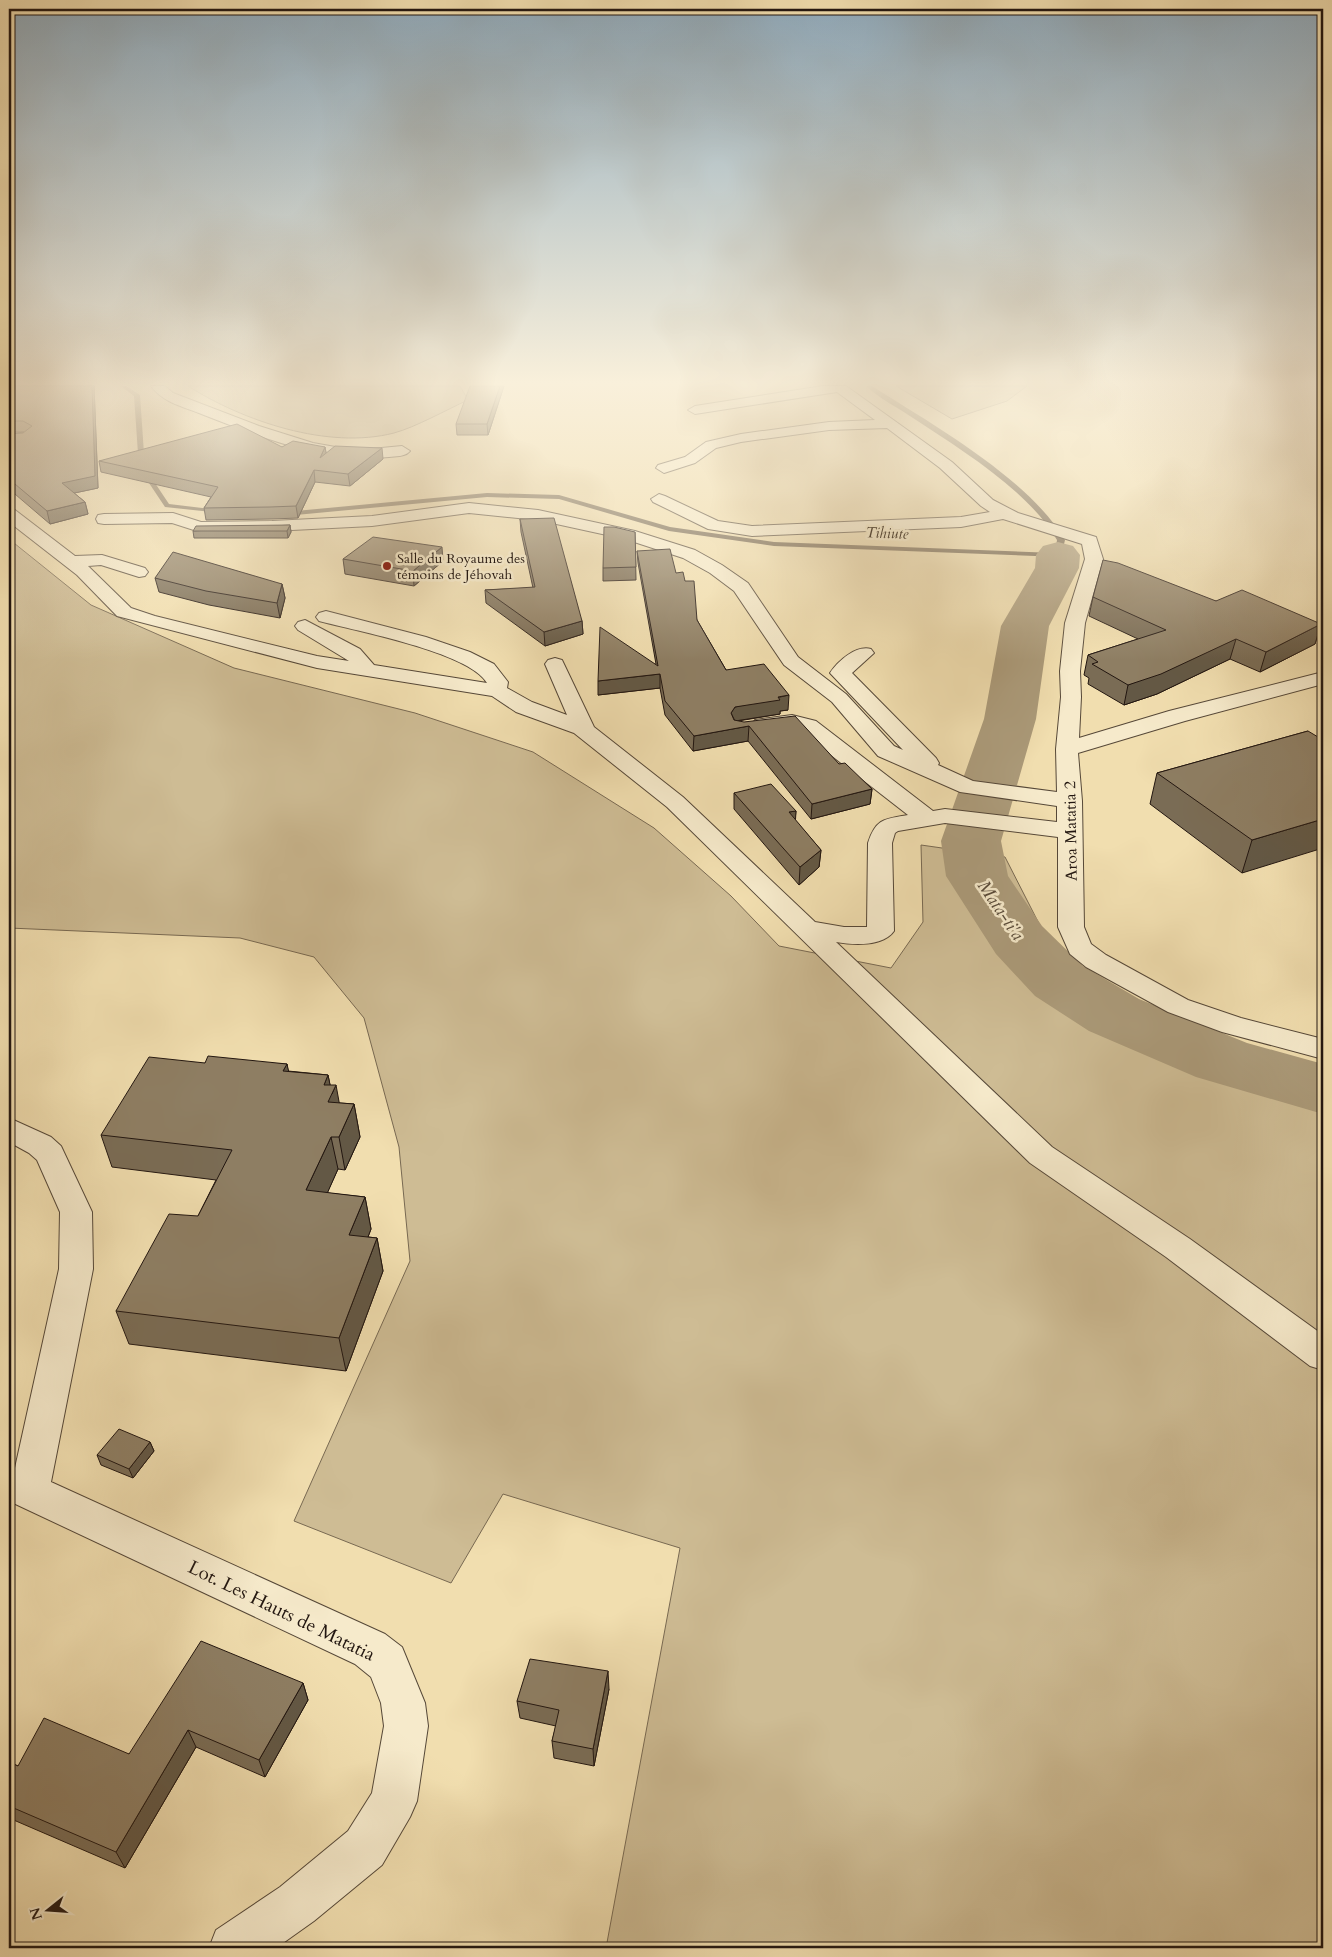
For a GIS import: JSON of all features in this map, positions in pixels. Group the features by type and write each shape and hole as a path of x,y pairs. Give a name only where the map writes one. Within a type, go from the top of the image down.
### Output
{"street":[{"name":"Aroa Matatia 2","path":"960,477 969,486 1090,542 1094,559 1075,623 1070,671 1070,718 1067,749 1070,802 1071,927 1079,948 1096,960 1178,1006 1232,1025 1323,1049"},
{"path":"659,499 714,525 752,530 961,522 1015,506"},
{"path":"104,519 165,518 186,521 200,527 272,526 372,521 469,508 538,515 586,524 637,537 689,554 716,569 741,587 791,661 839,698 886,751 959,784 1070,802"},
{"path":"9,514 82,571 124,612 148,620 317,662 479,687 496,692 524,707 585,731 675,802 1041,1155 1178,1248 1323,1355"},
{"path":"70,562 102,560 139,572"},
{"path":"326,617 419,641 463,656 491,672 498,682 496,692"},
{"path":"305,626 354,653 368,670"},
{"path":"864,653 840,673 934,769 959,784"},
{"path":"555,664 585,731"},
{"path":"1067,749 1177,716 1318,685"},
{"path":"743,728 788,721 801,722 936,817"},
{"path":"807,928 859,937 872,936 881,931 881,836 890,825 936,817 1069,832"},
{"path":"9,1129 40,1145 50,1154 76,1212 76,1269 19,1488"},
{"name":"Lot. Les Hauts de Matatia","path":"19,1488 370,1648 387,1662 403,1703 406,1726 394,1801 358,1855 297,1904 234,1948"}],"shaded area":[{"path":"9,539 91,605 234,668 415,713 533,752 654,828 731,896 779,946 891,968 923,922 921,845 1005,857 1055,955 1088,980 1194,1033 1323,1067 1323,1948 606,1948 680,1548 503,1494 451,1583 294,1521 410,1261 399,1147 364,1018 314,957 240,938 9,928"}],"building":[{"path":"9,477 89,477 62,483 85,502 47,511"},
{"path":"174,477 310,477 296,506 204,508 218,487"},
{"path":"554,518 582,621 544,632 485,590 535,587 520,519"},
{"path":"290,525 287,531 193,531 196,526"},
{"path":"604,527 614,527 635,532 636,567 603,568"},
{"path":"373,537 442,547 413,571 343,559"},
{"path":"670,549 676,573 683,572 685,581 694,581 697,620 726,670 764,664 789,695 778,697 780,700 735,707 731,713 734,720 744,722 795,716 839,764 845,763 872,789 812,804 749,726 694,736 665,701 660,674 598,681 600,627 658,666 637,551"},
{"path":"173,552 282,584 277,603 206,591 155,578"},
{"path":"1103,560 1118,563 1216,601 1242,590 1321,624 1266,652 1236,639 1161,674 1128,685 1092,664 1098,662 1088,655 1166,630 1093,597"},
{"path":"1308,731 1323,740 1323,819 1252,840 1157,773"},
{"path":"771,784 796,811 789,812 821,850 800,867 734,793"},
{"path":"208,1056 287,1064 283,1071 328,1075 324,1085 336,1085 328,1102 354,1104 339,1137 331,1137 306,1190 365,1197 349,1235 377,1238 339,1338 116,1311 169,1214 198,1216 232,1150 101,1135 149,1057 205,1063"},
{"path":"119,1429 150,1442 129,1469 97,1455"},
{"path":"201,1641 303,1683 259,1760 188,1730 116,1852 9,1806 9,1762 18,1766 44,1718 129,1754"},
{"path":"530,1659 608,1671 593,1749 552,1741 559,1710 517,1701"}],"waterway":[{"name":"Tihiute","path":"148,477 167,506 219,512"},
{"name":"Tihiute","path":"285,514 487,495 559,497 669,529 774,544 1058,555 1061,540 1051,523 1001,477"},
{"name":"Mata-ti'a","path":"1058,555 1057,568 1025,626 1010,719 971,841 977,876 1019,940 1059,981 1114,1015 1222,1060 1323,1089"}],"place":[{"name":"Salle du Royaume des témoins de Jéhovah","path":"387,566"}]}
